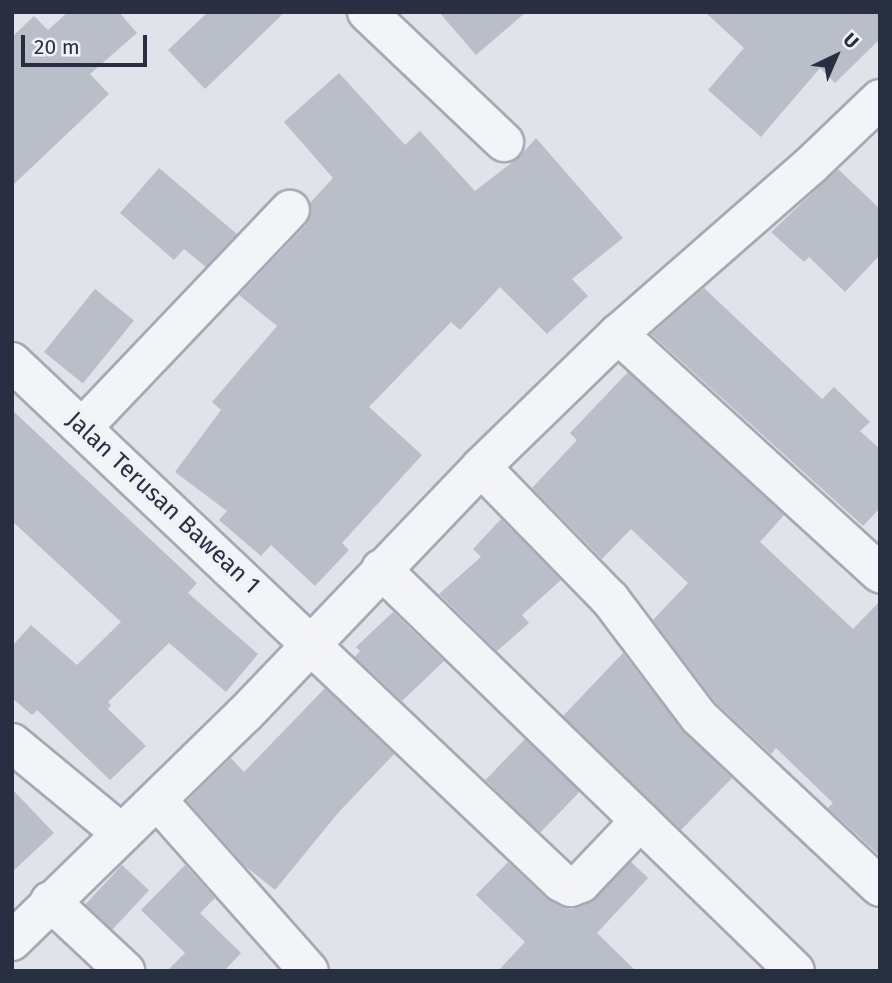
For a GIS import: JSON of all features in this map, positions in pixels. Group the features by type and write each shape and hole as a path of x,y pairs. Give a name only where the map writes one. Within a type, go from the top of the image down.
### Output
{"street":[{"path":"367,12 504,142"},
{"path":"125,971 28,914 158,801 313,644 381,569 481,467 618,334 810,166 880,99"},
{"path":"83,426 290,211"},
{"path":"618,334 880,573"},
{"name":"Jalan Terusan Bawean 1","path":"12,362 83,426 561,882 571,887 581,883 640,821"},
{"path":"481,467 610,599 699,717 880,887"},
{"path":"381,569 795,971"},
{"path":"12,743 120,832"},
{"path":"158,801 309,971"}],"building":[{"path":"68,12 119,12 137,33 90,74 109,94 12,186 12,37 34,16 48,30"},
{"path":"208,12 285,12 205,89 168,50"},
{"path":"439,12 526,12 476,55"},
{"path":"705,12 880,12 880,39 835,83 820,68 761,137 708,90 744,48"},
{"path":"339,73 405,145 420,131 475,191 519,157 536,138 623,238 572,279 588,296 547,334 500,287 460,330 451,322 369,407 422,455 342,543 349,550 315,586 271,545 261,556 219,520 227,511 175,472 221,410 212,402 277,326 239,295 306,225 310,203 333,178 284,122"},
{"path":"159,168 237,234 206,267 184,249 174,260 120,213"},
{"path":"838,169 880,209 880,255 845,292 809,257 804,262 771,232"},
{"path":"704,288 822,399 834,387 870,422 860,431 880,449 880,508 863,526 651,334"},
{"path":"95,289 134,320 83,383 44,352"},
{"path":"628,372 784,515 760,542 853,629 880,601 880,856 828,808 833,803 776,748 771,754 715,702 653,620 688,583 631,529 602,559 532,488 577,440 570,433"},
{"path":"12,410 197,583 188,593 258,654 226,692 169,643 108,702 111,705 108,709 146,746 110,780 37,710 32,715 12,698 12,646 31,625 77,665 121,622 12,521"},
{"path":"501,519 561,580 522,615 529,623 497,651 439,594 481,557 473,549"},
{"path":"393,612 444,661 402,701 355,657 360,651 356,647"},
{"path":"623,653 682,730 732,778 681,830 563,716"},
{"path":"325,688 394,754 338,813 275,890 245,866 187,801 231,758 244,772"},
{"path":"525,739 580,792 540,833 485,780"},
{"path":"12,789 54,833 12,872"},
{"path":"508,862 546,898 571,909 596,898 631,862 648,878 597,933 636,971 498,971 525,942 476,895"},
{"path":"122,865 149,890 112,930 85,904"},
{"path":"185,865 215,898 200,913 241,953 224,971 167,971 185,953 141,910"}]}
